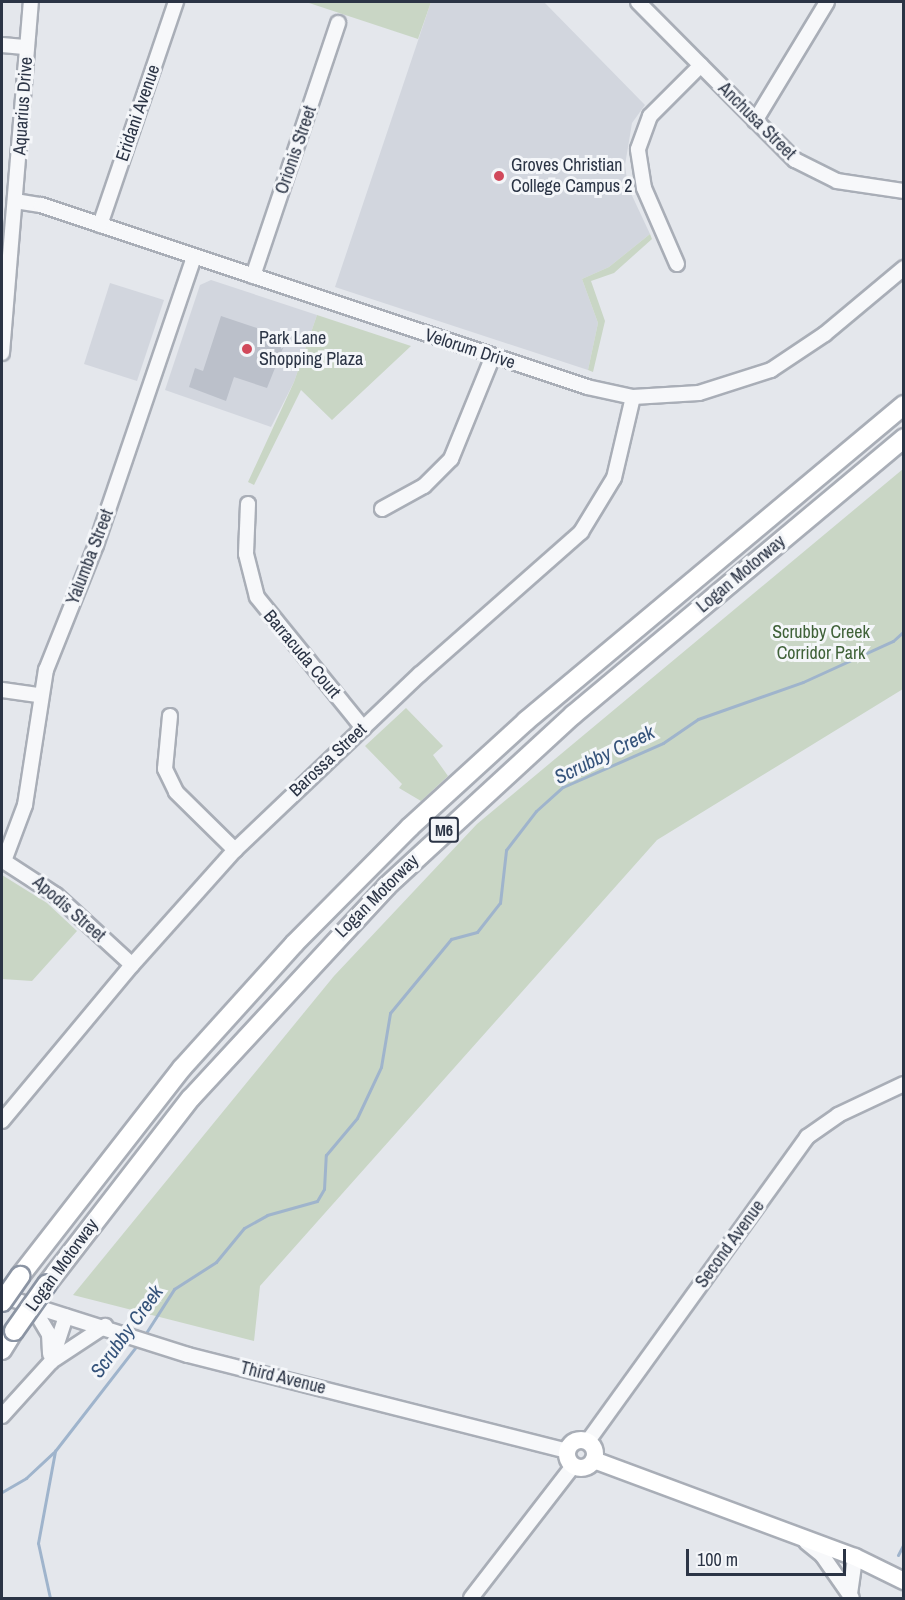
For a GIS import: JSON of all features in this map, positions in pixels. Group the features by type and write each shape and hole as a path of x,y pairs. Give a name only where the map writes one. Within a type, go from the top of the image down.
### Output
{"highway":[{"name":"Logan Motorway","path":"2,1302 183,1068 385,852 526,721 903,405"},
{"name":"Logan Motorway","path":"2,1350 47,1284 191,1098 387,886 533,750 903,438"}],"main road":[{"path":"574,1441 588,1441 596,1452 594,1460 584,1468 570,1458 574,1441"},
{"path":"594,1460 855,1557 903,1581"}],"street":[{"name":"Aquarius Drive","path":"2,353 31,2"},
{"name":"Eridani Avenue","path":"100,225 176,2"},
{"path":"755,121 827,2"},
{"name":"Anchusa Street","path":"643,3 795,160 816,174 903,191"},
{"name":"Orionis Street","path":"253,276 338,23"},
{"path":"2,45 27,47"},
{"path":"676,264 644,188 638,148 650,116 701,65"},
{"name":"Velorum Drive","path":"15,201 100,225 587,387 633,396 699,393 771,370 816,340 903,268"},
{"name":"Yalumba Street","path":"3,860 25,805 39,695 96,545 194,257"},
{"path":"382,509 424,486 451,459 493,356"},
{"name":"Barossa Street","path":"2,1121 132,964 235,850 363,728 581,532 614,478 633,396"},
{"name":"Barracuda Court","path":"248,504 246,554 257,597 363,728"},
{"path":"2,690 39,695"},
{"path":"170,716 165,769 173,785 235,850"},
{"name":"Apodis Street","path":"3,860 56,895 132,964"},
{"name":"Second Avenue","path":"588,1441 807,1137 838,1115 903,1084"},
{"name":"Third Avenue","path":"2,1296 105,1326 188,1355 570,1458"},
{"path":"32,1306 49,1334 51,1362"},
{"path":"51,1362 66,1316"},
{"path":"2,1416 51,1362 105,1326"},
{"path":"471,1599 570,1458"},
{"path":"801,1538 822,1555 851,1597"},
{"path":"851,1597 849,1577 855,1557"}],"shaded area":[{"name":"Groves Christian College Campus 2","path":"431,2 544,2 645,105 632,123 625,165 628,187 650,234 609,267 582,279 598,323 588,370 335,287"},
{"path":"211,280 317,315 294,382 271,427 165,390 200,285"},
{"path":"110,283 164,300 137,381 84,364"}],"green space":[{"path":"306,2 431,2 418,39"},
{"path":"650,234 652,239 614,273 591,281 605,321 593,372 588,370 598,323 582,279 609,267"},
{"path":"317,315 411,346 332,420 301,390 254,485 248,482 294,382"},
{"name":"Scrubby Creek Corridor Park","path":"903,469 903,689 657,840 260,1286 254,1341 73,1295 334,976 477,824"},
{"path":"406,708 443,746 433,755 448,776 421,801 399,788 402,784 365,746"},
{"path":"2,875 47,903 77,931 32,981 2,979"}],"building":[{"name":"Park Lane Shopping Plaza","path":"221,316 287,338 267,388 234,377 226,401 189,387 195,368 203,371"}],"waterway":[{"name":"Scrubby Creek","path":"144,1336 174,1289 216,1262 244,1228 267,1215 317,1201 324,1189 326,1155 357,1118 381,1067 390,1013 451,939 477,932 500,903 506,850 536,811 563,787 663,743 698,719 803,682 893,641 904,631"},
{"name":"Scrubby Creek","path":"50,1598 38,1543 55,1451 138,1344"},
{"path":"2,1492 26,1478 54,1452"},
{"path":"898,1555 904,1543"}],"place":[{"name":"Groves Christian College Campus 2","path":"499,176"},
{"name":"Park Lane Shopping Plaza","path":"247,349"}]}
